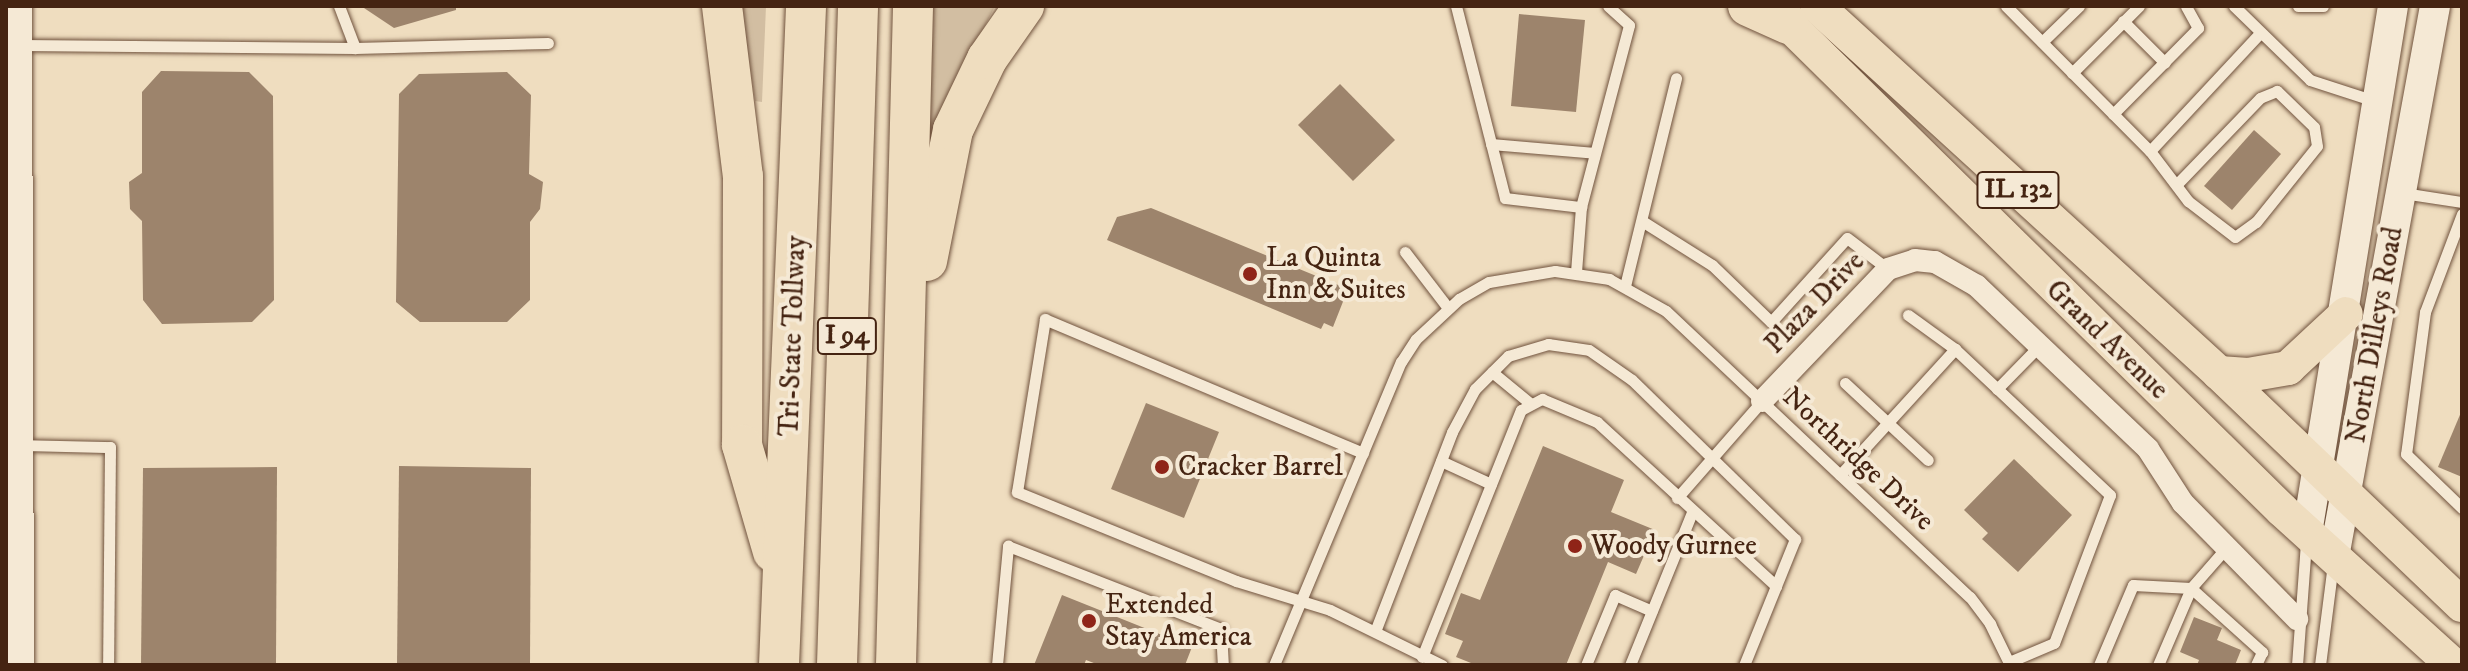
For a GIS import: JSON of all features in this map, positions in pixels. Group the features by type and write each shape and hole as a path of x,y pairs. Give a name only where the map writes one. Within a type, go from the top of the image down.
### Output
{"highway":[{"path":"722,6 743,176 742,445 781,581"},
{"name":"Tri-State Tollway","path":"779,665 806,6"},
{"name":"Tri-State Tollway","path":"837,665 858,6"},
{"path":"896,665 913,6"},
{"path":"901,528 926,272 945,154 972,86 1024,6"},
{"path":"1748,6 1792,12"}],"main road":[{"name":"Grand Avenue","path":"1792,12 2219,373 2318,473 2462,605"},
{"name":"Grand Avenue","path":"1792,12 2307,533 2453,665"},
{"path":"2219,373 2248,375 2288,368 2346,314"}],"street":[{"path":"17,6 21,45 19,445 13,515 19,665"},
{"name":"North Dilleys Road","path":"2307,533 2346,314 2393,6"},
{"name":"North Dilleys Road","path":"2334,557 2435,6"},
{"name":"Plaza Drive","path":"1762,401 1888,269 1925,260 1951,269 1977,286 2148,449 2183,503 2297,619"}],"lane":[{"path":"339,6 355,48"},
{"path":"1456,6 1505,198 1581,207"},
{"path":"1576,272 1581,207 1629,25 1608,6"},
{"path":"2006,6 2150,151 2188,201 2235,237 2256,222 2317,146 2314,127 2277,91 2260,98 2177,184"},
{"path":"2042,42 2079,6"},
{"path":"2072,73 2139,6"},
{"path":"2113,114 2198,28 2186,6"},
{"path":"2234,6 2310,80 2380,103"},
{"path":"2298,6 2323,6"},
{"path":"2123,21 2165,63"},
{"path":"2150,151 2260,33"},
{"path":"21,45 355,48 548,43"},
{"path":"1625,286 1676,78"},
{"path":"1491,144 1595,153"},
{"path":"2401,192 2462,202"},
{"path":"2462,214 2425,312 2406,454 2462,508"},
{"path":"1642,221 1712,265 1771,322 1847,238 1888,269"},
{"path":"1405,252 1448,308"},
{"name":"Northridge Drive","path":"1274,665 1401,362 1416,339 1448,308 1489,282 1511,276 1576,272 1625,286 1666,311 1970,597 2009,664"},
{"path":"1908,315 1955,349 2110,495 2054,643 2009,664"},
{"path":"1363,453 1045,319 1017,492 1236,581 1376,629 1422,657 1442,665"},
{"path":"1376,629 1441,461 1475,389 1508,356 1548,344 1589,350 1632,380 1795,539 1744,665"},
{"path":"1997,389 2039,346"},
{"path":"1840,475 1955,349"},
{"path":"1492,372 1531,404"},
{"path":"1845,383 1928,460"},
{"path":"1422,657 1521,410 1542,399 1597,422 1776,586"},
{"path":"1677,498 1762,401"},
{"path":"19,445 110,447 108,665"},
{"path":"1441,461 1491,484"},
{"path":"1630,665 1692,512"},
{"name":"North Dilleys Road","path":"2297,665 2297,619 2307,533"},
{"path":"997,665 1008,546 1221,629 1223,665"},
{"path":"2158,665 2191,588 2226,548"},
{"name":"North Dilleys Road","path":"2320,665 2334,557"},
{"path":"2099,665 2133,585 2191,588 2262,652 2256,665"},
{"path":"1586,665 1615,595 1652,611"}],"shaded area":[{"path":"740,6 766,6 762,102 755,101"},
{"path":"930,6 995,6 930,135 926,134"}],"building":[{"path":"361,6 456,6 456,10 394,28"},
{"path":"1519,14 1585,20 1576,112 1511,106"},
{"path":"161,71 249,72 273,96 274,300 252,322 162,324 143,300 142,221 130,209 129,182 142,173 142,92"},
{"path":"507,72 531,95 529,174 543,182 540,209 530,222 530,300 507,322 420,322 396,302 399,94 419,74"},
{"path":"1340,84 1395,140 1353,181 1298,125"},
{"path":"2254,130 2281,154 2232,210 2204,186"},
{"name":"La Quinta Inn & Suites","path":"1151,208 1348,289 1333,327 1324,323 1321,329 1107,240 1117,217"},
{"name":"Cracker Barrel","path":"1146,403 1219,432 1184,518 1111,489"},
{"path":"2462,410 2462,477 2438,467"},
{"name":"Woody Gurnee","path":"1543,446 1624,480 1611,512 1655,530 1636,574 1608,562 1566,665 1476,665 1456,657 1463,641 1445,634 1461,593 1480,600"},
{"path":"2014,459 2072,515 2018,572 1982,539 1988,533 1964,510"},
{"path":"399,466 531,468 530,665 397,665"},
{"path":"277,467 276,665 141,665 143,468"},
{"name":"Extended Stay America","path":"1062,595 1192,647 1185,665 1099,665 1086,660 1084,665 1034,665"},
{"path":"2194,617 2222,628 2217,640 2241,650 2235,665 2197,665 2199,660 2180,652"}],"place":[{"name":"La Quinta Inn & Suites","path":"1250,274"},
{"name":"Cracker Barrel","path":"1162,467"},
{"name":"Woody Gurnee","path":"1575,546"},
{"name":"Extended Stay America","path":"1089,621"}]}
